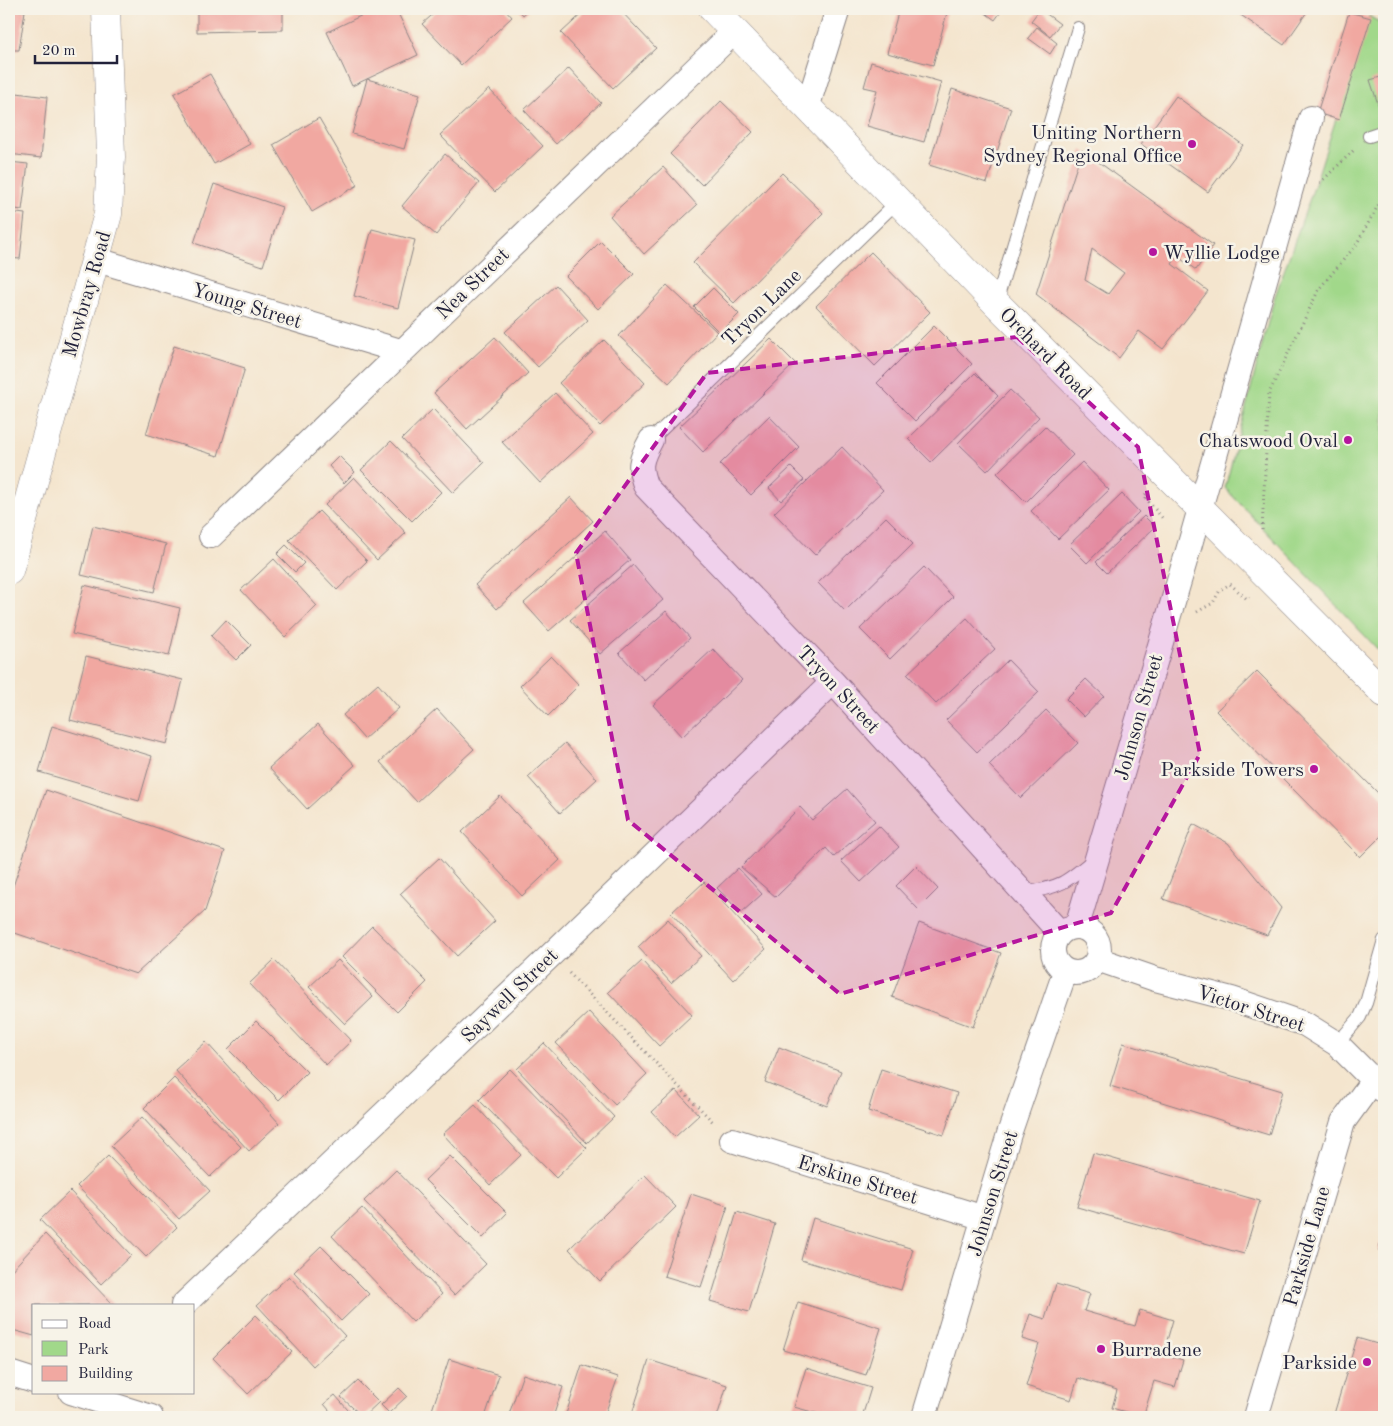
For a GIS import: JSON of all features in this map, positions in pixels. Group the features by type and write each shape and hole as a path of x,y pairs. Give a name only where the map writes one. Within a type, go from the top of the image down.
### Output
{"street":[{"name":"Mowbray Road","path":"9,572 108,214 111,156 106,9"},
{"name":"Orchard Road","path":"713,9 996,303 1384,693"},
{"path":"807,108 838,9"},
{"name":"Nea Street","path":"210,536 400,351 735,31"},
{"name":"Johnson Street","path":"1068,930 1096,857 1200,507 1311,118"},
{"name":"Young Street","path":"94,259 400,351"},
{"name":"Tryon Street","path":"651,440 642,456 640,471 646,488 833,682 1024,892 1068,930"},
{"name":"Saywell Street","path":"183,1304 551,955 833,682"},
{"path":"1068,930 1093,934 1099,951 1092,968 1084,972 1066,972 1058,966 1053,958 1054,940 1068,930"},
{"name":"Victor Street","path":"1097,959 1155,979 1232,999 1305,1024 1337,1044 1378,1086"},
{"name":"Johnson Street","path":"924,1417 1009,1134 1066,972"},
{"name":"Parkside Lane","path":"1256,1417 1343,1122 1378,1086"},
{"name":"Erskine Street","path":"732,1140 984,1218"},
{"path":"9,1373 32,1380"},
{"path":"83,1394 101,1397 151,1417"}],"lane":[{"path":"996,303 1078,28"},
{"path":"1369,136 1384,131"},
{"name":"Tryon Lane","path":"651,440 898,200"},
{"path":"1024,892 1059,886 1096,857"},
{"path":"1337,1044 1360,1017 1366,1003 1384,940"}],"path":[{"path":"1314,189 1369,136"},
{"path":"1261,538 1269,393 1319,289 1356,245 1384,198"},
{"path":"1144,496 1164,520"},
{"path":"1213,603 1220,590 1230,584 1247,599"},
{"path":"551,955 732,1140"}],"highlighted area":[{"path":"1017,337 1138,447 1200,754 1111,913 840,994 628,820 576,553 707,373"}],"green space":[{"path":"1369,16 1384,25 1384,656 1225,488 1274,299 1314,187"}],"building":[{"path":"197,9 283,9 283,30 197,32"},
{"path":"375,9 396,9 418,55 352,86 327,32"},
{"path":"439,9 505,9 512,17 461,65 422,24"},
{"path":"518,9 530,9 523,15"},
{"path":"587,9 619,9 656,48 613,88 561,33"},
{"path":"899,9 948,9 933,65 887,53"},
{"path":"980,9 1003,9 995,20"},
{"path":"1040,9 1060,24 1050,36 1031,21"},
{"path":"1232,9 1309,9 1284,45"},
{"path":"9,10 25,11 19,50 9,50"},
{"path":"1349,12 1371,18 1339,120 1317,113"},
{"path":"1037,27 1057,43 1050,54 1028,38"},
{"path":"871,62 941,82 924,142 867,126 877,90 864,87"},
{"path":"569,68 601,103 556,144 524,110"},
{"path":"210,74 250,144 214,164 174,94"},
{"path":"1384,76 1384,112 1381,113 1370,80"},
{"path":"367,79 420,94 404,149 352,134"},
{"path":"489,89 543,146 495,192 440,135"},
{"path":"952,89 1011,108 987,183 929,165"},
{"path":"9,92 47,97 41,158 9,154"},
{"name":"Uniting Northern Sydney Regional Office","path":"1176,96 1243,145 1208,192 1141,144"},
{"path":"721,101 753,132 702,185 670,154"},
{"path":"319,118 358,185 312,212 273,145"},
{"name":"Wyllie Lodge","path":"1082,150 1213,245 1196,270 1177,256 1172,264 1208,291 1163,349 1139,331 1119,358 1036,294","holes":["1092,249 1124,273 1108,294 1085,280"]},
{"path":"445,154 479,183 436,235 402,206"},
{"path":"9,162 28,164 22,210 9,208"},
{"path":"663,167 697,205 644,254 610,216"},
{"path":"782,173 823,213 734,303 693,263"},
{"path":"214,184 282,207 263,266 194,243"},
{"path":"9,212 25,214 20,259 9,258"},
{"path":"372,229 415,240 398,308 354,296"},
{"path":"601,241 634,274 598,309 566,276"},
{"path":"871,252 930,312 875,366 816,306"},
{"path":"9,263 13,264 10,287 9,287"},
{"path":"556,285 588,320 538,367 505,332"},
{"path":"667,285 717,332 669,383 619,336"},
{"path":"713,288 739,314 720,333 694,307"},
{"path":"934,326 972,364 915,421 877,383"},
{"path":"495,337 528,373 467,429 434,393"},
{"path":"771,339 795,363 703,452 679,427"},
{"path":"604,340 645,383 600,426 559,383"},
{"path":"174,346 245,368 218,456 146,434"},
{"path":"975,373 998,396 931,462 908,439"},
{"path":"1010,390 1039,417 987,471 958,443"},
{"path":"555,393 593,434 540,483 502,442"},
{"path":"433,409 484,463 453,493 402,439"},
{"path":"769,416 799,447 751,495 720,464"},
{"path":"1045,426 1073,455 1026,502 997,473"},
{"path":"391,441 441,492 412,521 361,470"},
{"path":"842,447 883,490 815,555 774,513"},
{"path":"339,456 355,472 344,483 329,466"},
{"path":"1082,462 1109,490 1058,539 1031,511"},
{"path":"791,467 804,480 781,501 769,488"},
{"path":"354,477 406,533 377,560 325,505"},
{"path":"1122,494 1139,512 1087,563 1069,545"},
{"path":"571,497 593,521 497,609 475,585"},
{"path":"319,511 367,561 337,590 289,540"},
{"path":"1144,516 1155,527 1107,573 1096,562"},
{"path":"886,517 913,544 845,611 818,583"},
{"path":"93,526 166,544 154,592 81,575"},
{"path":"605,531 630,560 549,631 524,603"},
{"path":"286,545 304,563 295,572 277,554"},
{"path":"274,559 317,606 285,637 241,590"},
{"path":"633,565 663,600 600,654 570,620"},
{"path":"924,567 953,597 890,659 860,629"},
{"path":"84,585 180,608 169,656 72,634"},
{"path":"666,611 690,638 644,680 619,653"},
{"path":"967,618 995,649 936,704 907,674"},
{"path":"226,620 251,645 236,660 211,636"},
{"path":"713,649 742,680 682,737 653,705"},
{"path":"86,656 183,680 167,744 70,720"},
{"path":"551,656 579,685 548,716 520,686"},
{"path":"1008,660 1039,692 977,752 946,720"},
{"name":"Parkside Towers","path":"1257,671 1384,799 1384,833 1360,857 1216,711"},
{"path":"1086,679 1104,696 1084,717 1066,699"},
{"path":"378,684 399,708 364,739 343,715"},
{"path":"437,709 474,749 417,802 380,762"},
{"path":"1046,710 1078,743 1021,798 989,765"},
{"path":"318,724 355,765 307,809 269,768"},
{"path":"52,726 152,756 139,801 39,772"},
{"path":"565,743 597,779 560,813 528,777"},
{"path":"847,789 875,821 834,857 826,848 776,897 741,867 800,807 812,820"},
{"path":"46,790 225,851 205,911 136,974 9,931 9,898"},
{"path":"500,796 560,860 522,896 462,832"},
{"path":"1193,824 1228,843 1281,908 1267,935 1163,899"},
{"path":"879,826 899,847 861,882 841,861"},
{"path":"439,858 495,921 457,956 400,894"},
{"path":"916,866 938,889 918,909 896,886"},
{"path":"738,868 762,894 741,913 717,888"},
{"path":"704,882 766,949 733,980 671,913"},
{"path":"668,919 701,956 671,983 638,947"},
{"path":"919,923 1001,953 973,1027 892,997"},
{"path":"372,926 427,982 397,1012 342,957"},
{"path":"274,960 351,1041 326,1065 249,984"},
{"path":"338,960 373,997 345,1024 309,987"},
{"path":"642,961 692,1015 659,1046 608,992"},
{"path":"589,1012 647,1074 615,1105 556,1043"},
{"path":"256,1021 307,1072 279,1100 228,1049"},
{"path":"206,1042 279,1123 249,1151 175,1070"},
{"path":"544,1043 614,1117 587,1143 517,1069"},
{"path":"1123,1043 1282,1091 1269,1135 1110,1086"},
{"path":"779,1047 841,1071 827,1106 765,1082"},
{"path":"510,1069 587,1148 556,1178 479,1100"},
{"path":"881,1069 957,1093 944,1135 868,1111"},
{"path":"174,1078 241,1147 210,1177 144,1108"},
{"path":"676,1090 699,1115 675,1137 652,1112"},
{"path":"475,1105 521,1155 490,1185 443,1134"},
{"path":"142,1117 210,1191 179,1219 111,1146"},
{"path":"1093,1153 1260,1201 1244,1254 1077,1207"},
{"path":"108,1156 177,1227 146,1257 77,1186"},
{"path":"450,1156 507,1213 483,1238 425,1180"},
{"path":"396,1170 486,1264 454,1295 364,1201"},
{"path":"645,1175 676,1207 600,1281 569,1249"},
{"path":"70,1191 131,1255 101,1284 40,1220"},
{"path":"691,1194 728,1206 701,1287 664,1276"},
{"path":"362,1208 442,1294 413,1322 332,1236"},
{"path":"737,1212 775,1224 749,1312 710,1301"},
{"path":"813,1218 913,1249 901,1290 801,1260"},
{"path":"1384,1232 1384,1252 1378,1250"},
{"path":"45,1234 112,1304 32,1304 32,1335 9,1329 9,1273"},
{"path":"321,1246 369,1294 341,1321 294,1272"},
{"path":"289,1276 345,1336 313,1366 257,1305"},
{"name":"Burradene","path":"1056,1284 1090,1294 1084,1311 1135,1326 1140,1310 1173,1320 1163,1354 1183,1360 1175,1387 1154,1381 1143,1417 1112,1408 1117,1390 1078,1378 1071,1400 1026,1386 1039,1344 1022,1339 1030,1314 1045,1319"},
{"path":"798,1302 881,1328 866,1375 783,1350"},
{"path":"256,1315 292,1352 248,1394 213,1358"},
{"name":"Parkside","path":"1357,1338 1384,1346 1384,1417 1346,1417 1334,1414"},
{"path":"449,1359 499,1375 485,1417 430,1416"},
{"path":"649,1360 727,1385 717,1417 631,1417"},
{"path":"582,1365 618,1377 604,1417 565,1417"},
{"path":"806,1368 871,1388 862,1417 830,1417 794,1407"},
{"path":"523,1374 563,1387 553,1417 508,1417"},
{"path":"358,1381 379,1402 363,1417 341,1397"},
{"path":"399,1388 407,1396 389,1413 381,1405"},
{"path":"335,1395 354,1417 335,1417 324,1404"},
{"path":"783,1413 796,1417 782,1417"}],"place":[{"name":"Uniting Northern Sydney Regional Office","path":"1192,144"},
{"name":"Wyllie Lodge","path":"1153,252"},
{"name":"Chatswood Oval","path":"1348,440"},
{"name":"Parkside Towers","path":"1314,769"},
{"name":"Burradene","path":"1101,1349"},
{"name":"Parkside","path":"1367,1362"}]}
